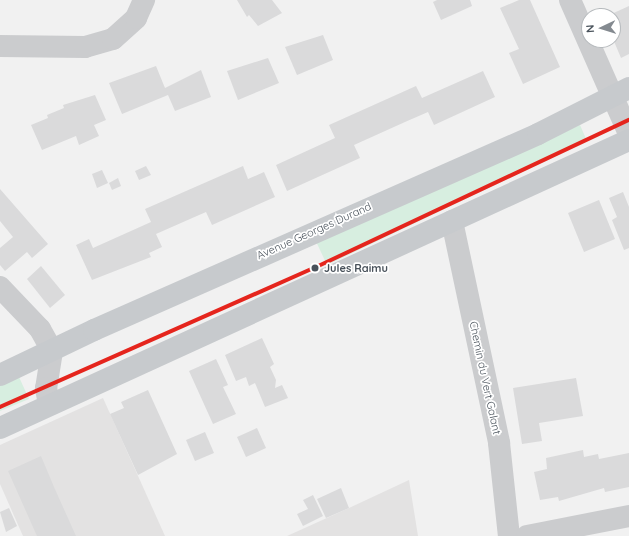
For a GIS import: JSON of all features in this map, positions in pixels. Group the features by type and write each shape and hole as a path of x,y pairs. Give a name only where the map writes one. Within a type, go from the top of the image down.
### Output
{"main road":[{"name":"Avenue Georges Durand","path":"0,375 538,134 620,92"},
{"path":"0,428 629,140"}],"street":[{"path":"0,46 85,47 113,38 136,18 144,0"},
{"path":"570,0 620,92 629,134"},
{"name":"Chemin du Vert Galant","path":"452,221 499,443 509,536"},
{"path":"0,287 40,329 52,351 46,388 49,405"},
{"path":"527,536 629,516"}],"shaded area":[{"path":"103,398 165,536 23,536 0,484 0,445"},
{"path":"409,480 418,536 287,536 349,508"}],"green space":[{"path":"580,125 587,141 327,265 314,237"},
{"path":"19,377 29,399 0,411 0,385"}],"building":[{"path":"237,0 272,0 282,13 258,26 249,15 247,17"},
{"path":"437,0 470,0 472,6 441,20 433,2"},
{"path":"519,0 530,0 560,67 523,84 509,53 519,49 500,8"},
{"path":"629,6 629,54 621,58 617,48 621,48 621,10"},
{"path":"323,35 333,60 297,75 285,47"},
{"path":"268,58 279,83 238,100 227,71"},
{"path":"156,66 165,88 201,70 211,97 175,111 168,95 122,114 109,83"},
{"path":"483,71 495,97 434,125 428,112 354,145 360,158 287,191 276,165 335,138 329,125 416,86 422,98"},
{"path":"95,95 106,120 94,125 99,136 79,145 76,136 42,150 31,125 48,118 47,115 64,108 63,105"},
{"path":"146,166 151,175 139,180 135,171"},
{"path":"243,166 248,179 264,172 275,197 212,225 206,212 156,234 162,247 149,253 151,257 92,280 76,245 89,239 93,248 151,222 145,209"},
{"path":"102,170 108,183 97,188 92,174"},
{"path":"118,178 121,186 112,190 109,183"},
{"path":"0,189 48,244 32,258 27,252 5,271 0,265 0,248 13,237 0,221"},
{"path":"623,192 629,207 629,248 624,250 612,220 617,217 609,198"},
{"path":"599,200 615,239 584,252 568,213"},
{"path":"41,266 65,295 50,308 27,279"},
{"path":"262,338 274,364 270,367 276,380 275,388 282,385 288,398 265,407 255,383 249,386 246,377 236,381 225,355"},
{"path":"216,359 228,385 223,387 236,414 213,424 189,371"},
{"path":"576,378 583,416 539,423 542,441 522,444 513,388"},
{"path":"148,390 177,454 138,475 110,414 124,408 121,402"},
{"path":"257,428 266,448 246,457 237,437"},
{"path":"205,432 214,453 195,461 186,440"},
{"path":"583,450 584,457 598,454 599,459 629,453 629,487 605,492 604,488 559,501 558,497 540,500 534,472 547,469 546,458"},
{"path":"41,456 76,536 37,536 8,471"},
{"path":"341,488 349,508 326,518 317,499"},
{"path":"313,495 323,516 303,526 297,514 308,509 303,500"},
{"path":"9,508 17,526 6,532 0,512"}],"transit line":[{"path":"0,407 314,268 629,120"}],"place":[{"name":"Jules Raimu","path":"315,268"}]}
